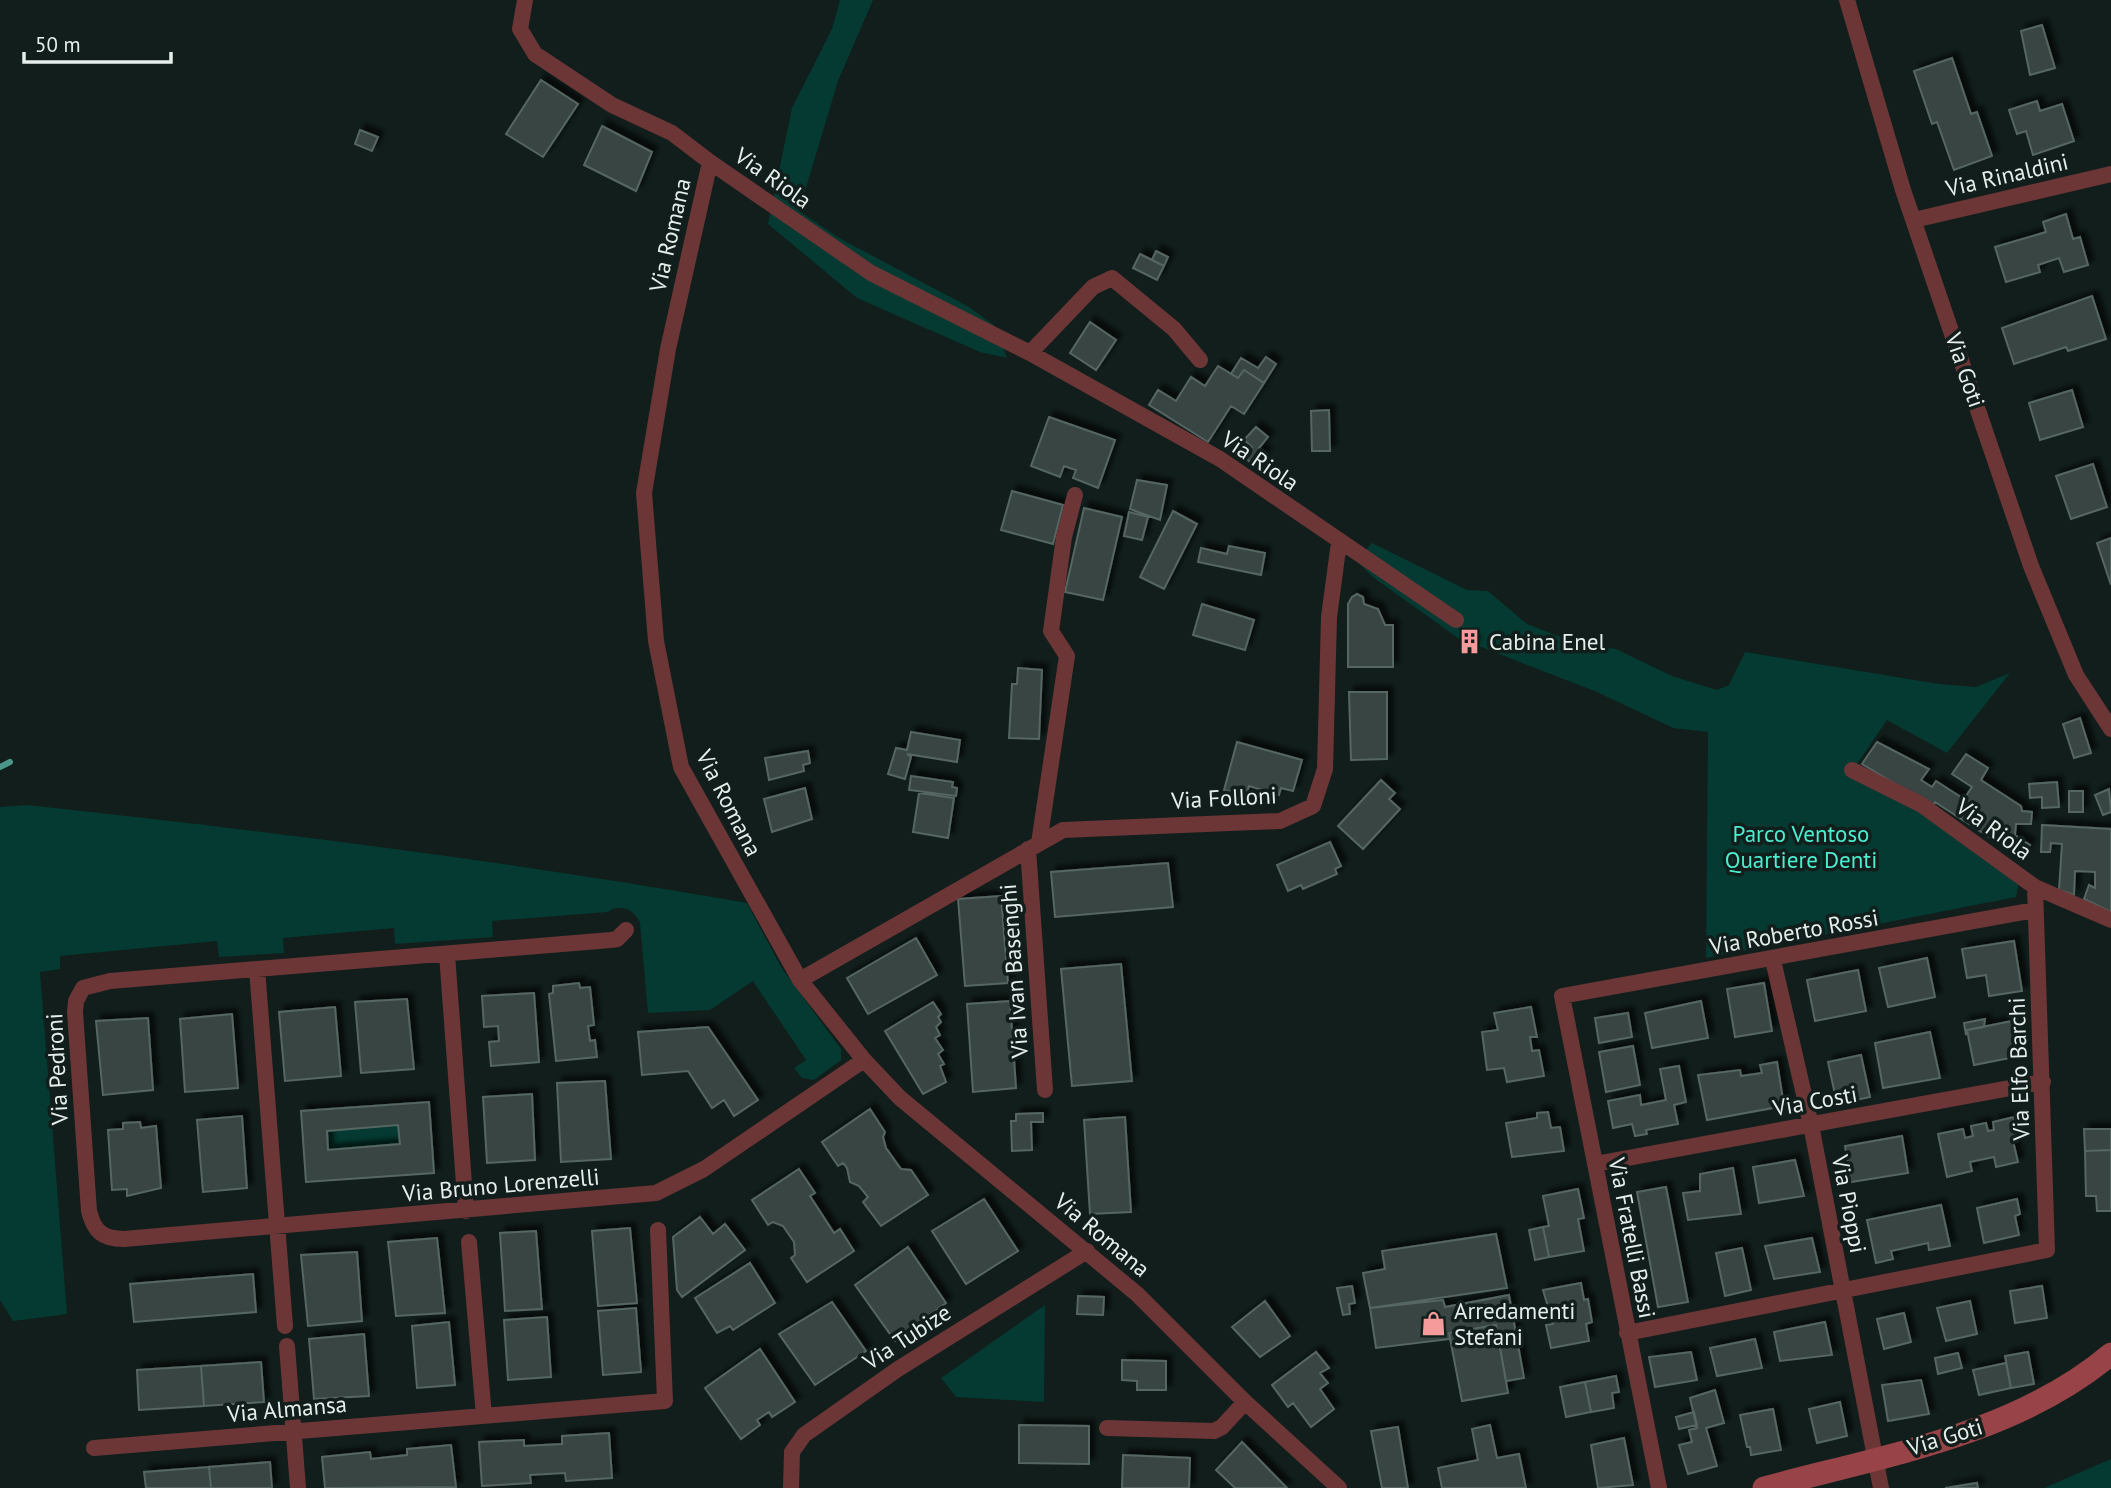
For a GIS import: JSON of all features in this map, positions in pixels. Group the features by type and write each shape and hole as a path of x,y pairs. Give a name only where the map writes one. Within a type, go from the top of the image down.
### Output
{"street":[{"name":"Via Romana","path":"525,0 520,29 535,54 612,105 672,133 710,162 668,349 645,493 656,641 681,767 800,980 864,1060 900,1098 1137,1294 1245,1402 1339,1488"},
{"name":"Via Goti","path":"1847,0 1914,220 2031,566 2076,675 2111,729"},
{"name":"Via Riola","path":"710,162 871,273 1030,354 1220,459 1456,620"},
{"name":"Via Rinaldini","path":"1914,220 2111,174"},
{"path":"1030,354 1093,286 1112,278 1174,329 1200,359"},
{"path":"1034,846 1067,656 1051,631 1064,537 1074,495"},
{"name":"Via Folloni","path":"800,980 1063,830 1280,821 1313,806 1325,769 1329,617 1333,568 1339,542"},
{"name":"Via Riola","path":"1852,770 1922,805 2035,887 2111,920"},
{"name":"Via Ivan Basenghi","path":"1034,846 1045,1090"},
{"name":"Via Elfo Barchi","path":"1842,1292 2047,1250 2035,887"},
{"name":"Via Roberto Rossi","path":"1562,996 1773,960 2034,910"},
{"name":"Via Pedroni","path":"103,1237 92,1222 89,1210 75,1012 78,994 97,982 611,940 617,939 626,930"},
{"path":"447,954 466,1211"},
{"name":"Via Pioppi","path":"1773,960 1811,1125 1881,1488"},
{"path":"257,969 285,1326"},
{"name":"Via Fratelli Bassi","path":"1562,996 1659,1488"},
{"name":"Via Bruno Lorenzelli","path":"103,1237 124,1239 466,1211 631,1197 669,1189 704,1169 864,1060"},
{"name":"Via Costi","path":"1595,1164 2043,1082"},
{"name":"Via Almansa","path":"94,1448 665,1401 658,1230"},
{"path":"469,1242 484,1416"},
{"name":"Via Tubize","path":"792,1488 792,1452 804,1435 898,1369 1087,1251"},
{"path":"1627,1333 1842,1292"},
{"path":"287,1346 298,1488"},
{"name":"Via Goti","path":"1764,1488 1979,1428 2041,1403 2078,1381 2111,1354"},
{"path":"1107,1428 1214,1431 1222,1427 1245,1402"}],"green space":[{"path":"840,0 873,0 838,81 799,211 839,238 969,307 995,326 1007,358 980,352 857,298 768,224 792,108 832,29"},
{"name":"Parco Ventoso Quartiere Denti","path":"1372,543 1467,590 1488,591 1527,624 1579,644 1616,649 1672,676 1717,690 1729,685 1745,652 1939,684 1976,687 2010,673 1947,753 1887,720 1853,770 2020,876 2016,897 1706,958 1708,732 1673,728 1597,692 1458,638 1374,578 1356,561"},
{"path":"27,805 388,848 747,903 781,967 841,1049 841,1060 814,1080 802,1078 794,1068 806,1060 753,981 710,1010 648,1013 640,923 634,914 622,908 608,912 492,921 493,937 395,944 394,928 283,938 284,953 219,957 217,941 60,956 60,969 40,972 67,1314 13,1321 0,1300 0,807"},
{"path":"398,1125 400,1144 328,1150 327,1131"},
{"path":"1045,1305 1044,1402 956,1397 941,1378"},
{"path":"2111,1459 2111,1488 2044,1488"}],"building":[{"path":"2042,25 2055,68 2030,75 2021,31"},
{"path":"1952,58 1971,114 1977,112 1992,156 1954,170 1937,122 1932,124 1914,71"},
{"path":"541,80 578,104 543,157 506,134"},
{"path":"2037,101 2040,111 2062,104 2074,141 2033,155 2026,131 2017,134 2009,110"},
{"path":"602,126 652,152 636,191 584,165"},
{"path":"360,130 378,137 372,151 355,144"},
{"path":"2066,214 2073,239 2080,237 2088,265 2064,272 2059,258 2038,265 2040,272 2006,282 1995,247 2046,232 2043,222"},
{"path":"1156,251 1168,257 1164,266 1152,260"},
{"path":"1140,254 1164,266 1157,280 1133,268"},
{"path":"2092,296 2106,339 2068,351 2066,347 2014,364 2002,328"},
{"path":"1090,322 1116,340 1096,370 1070,353"},
{"path":"1266,357 1276,364 1264,383 1244,370 1238,378 1231,374 1241,358 1258,368"},
{"path":"1218,366 1238,378 1244,370 1264,383 1244,414 1231,406 1208,442 1149,405 1158,390 1176,401 1191,377 1205,386"},
{"path":"2072,390 2083,427 2040,440 2029,403"},
{"path":"1329,410 1330,451 1312,451 1311,411"},
{"path":"1049,417 1115,440 1098,488 1073,478 1076,470 1064,466 1060,477 1031,466"},
{"path":"1256,427 1268,437 1259,448 1266,453 1255,466 1244,457 1252,447 1244,440"},
{"path":"2093,464 2107,507 2071,519 2056,476"},
{"path":"1137,480 1167,485 1160,520 1130,509"},
{"path":"1012,491 1063,505 1053,544 1001,530"},
{"path":"1084,508 1122,517 1103,600 1065,592"},
{"path":"1173,511 1197,524 1164,589 1140,577"},
{"path":"1129,512 1148,517 1142,540 1124,536"},
{"path":"2111,538 2111,585 2097,543"},
{"path":"1229,546 1265,553 1261,575 1198,562 1201,548 1227,554"},
{"path":"1357,594 1363,597 1364,604 1378,609 1385,625 1393,625 1393,667 1348,667 1348,604"},
{"path":"1202,604 1254,620 1245,650 1193,635"},
{"name":"Cabina Enel","path":"1468,636 1475,643 1470,649 1462,642"},
{"path":"1018,668 1042,670 1039,739 1009,738 1012,684 1017,684"},
{"path":"1349,692 1387,692 1387,759 1351,760"},
{"path":"2080,718 2091,753 2074,758 2063,724"},
{"path":"911,732 960,740 957,762 907,754 911,757 905,779 888,774 896,748 907,750"},
{"path":"1237,742 1302,760 1293,791 1281,788 1279,795 1249,786 1246,796 1224,790"},
{"path":"1877,742 1929,769 1921,780 1932,787 1936,781 1964,799 1972,787 1952,774 1966,754 1988,768 1981,780 2021,806 2022,811 2032,812 2031,824 2016,824 2015,835 2030,845 2021,858 1935,802 1932,806 1862,764"},
{"path":"808,751 810,763 803,765 804,771 769,780 765,758"},
{"path":"911,776 953,782 952,787 957,788 956,796 909,790"},
{"path":"1381,780 1395,793 1389,799 1400,809 1363,849 1338,826"},
{"path":"2057,782 2059,807 2042,808 2042,797 2030,798 2029,784"},
{"path":"805,788 812,819 772,832 764,799"},
{"path":"2109,789 2111,812 2103,815 2095,795"},
{"path":"2069,791 2083,791 2083,812 2069,812"},
{"path":"919,793 954,798 948,838 913,832"},
{"path":"2042,825 2111,829 2111,912 2084,899 2089,885 2095,888 2095,872 2075,871 2074,895 2059,890 2062,844 2051,843 2050,852 2041,852"},
{"path":"1330,842 1341,866 1335,869 1337,874 1303,889 1301,885 1288,891 1277,865"},
{"path":"1168,863 1173,907 1055,917 1051,872"},
{"path":"1001,896 1008,983 965,986 958,899"},
{"path":"916,938 937,975 868,1014 847,978"},
{"path":"2014,941 2022,991 1989,996 1986,975 1967,978 1962,949"},
{"path":"1927,958 1935,997 1888,1007 1879,968"},
{"path":"1121,964 1132,1081 1072,1086 1061,969"},
{"path":"1858,970 1866,1011 1815,1021 1807,980"},
{"path":"579,983 580,988 590,987 594,1025 588,1026 590,1041 595,1040 597,1057 556,1061 549,994 553,993 553,986"},
{"path":"1764,983 1772,1031 1735,1037 1727,989"},
{"path":"534,993 539,1062 491,1066 489,1042 499,1041 498,1026 484,1027 482,996"},
{"path":"407,999 414,1069 361,1073 355,1002"},
{"path":"1010,1001 1016,1088 973,1092 967,1004"},
{"path":"1701,1001 1708,1038 1652,1048 1645,1013"},
{"path":"933,1002 941,1014 938,1017 941,1022 936,1027 940,1035 935,1038 943,1050 938,1054 944,1064 940,1066 946,1082 923,1094 885,1031"},
{"path":"335,1007 341,1076 285,1081 279,1012"},
{"path":"1531,1007 1537,1037 1530,1037 1532,1051 1539,1050 1544,1076 1507,1082 1504,1068 1487,1070 1482,1032 1498,1030 1494,1013"},
{"path":"1628,1013 1632,1037 1599,1043 1595,1018"},
{"path":"232,1014 238,1088 185,1092 180,1019"},
{"path":"148,1018 153,1090 103,1095 96,1021"},
{"path":"1985,1019 1984,1027 1967,1030 1966,1035 1964,1023"},
{"path":"2012,1021 2020,1056 1974,1065 1967,1030"},
{"path":"708,1027 758,1100 734,1116 724,1100 712,1108 688,1071 642,1075 638,1032"},
{"path":"1930,1032 1940,1078 1883,1088 1875,1043"},
{"path":"1633,1046 1640,1085 1606,1092 1599,1052"},
{"path":"1861,1055 1870,1097 1837,1104 1828,1062"},
{"path":"1777,1062 1784,1106 1707,1120 1698,1075 1740,1070 1741,1076 1762,1073 1760,1065"},
{"path":"1679,1066 1686,1102 1674,1105 1678,1124 1646,1130 1647,1134 1635,1136 1632,1124 1613,1128 1608,1101 1640,1095 1641,1105 1666,1100 1660,1069"},
{"path":"605,1081 611,1159 561,1162 557,1083"},
{"path":"532,1094 535,1160 487,1163 483,1097"},
{"path":"429,1102 434,1173 306,1182 301,1111","holes":["398,1125 400,1144 328,1150 327,1131"]},
{"path":"870,1109 885,1132 883,1137 886,1148 901,1169 911,1170 928,1195 881,1226 863,1202 868,1197 859,1186 850,1182 847,1168 843,1163 838,1166 822,1142"},
{"path":"1548,1112 1551,1128 1560,1127 1564,1151 1512,1157 1506,1123 1537,1118 1537,1113"},
{"path":"1043,1113 1043,1122 1031,1122 1032,1150 1012,1151 1011,1121 1016,1121 1016,1114"},
{"path":"242,1116 247,1188 203,1192 197,1120"},
{"path":"1125,1117 1131,1212 1090,1214 1084,1120"},
{"path":"2014,1117 2019,1140 2013,1141 2018,1162 1996,1167 1994,1157 1970,1162 1972,1171 1947,1177 1938,1134 1963,1129 1965,1138 1973,1136 1971,1126 1986,1123 1988,1131 1994,1130 1993,1122"},
{"path":"140,1122 141,1128 156,1126 161,1188 127,1196 127,1189 112,1190 108,1130 123,1129 123,1123"},
{"path":"2084,1129 2111,1129 2111,1150 2085,1151"},
{"path":"1902,1136 1908,1173 1851,1182 1845,1146"},
{"path":"2111,1150 2111,1211 2097,1211 2096,1196 2086,1196 2085,1151"},
{"path":"1795,1160 1804,1196 1759,1203 1753,1167"},
{"path":"1733,1168 1741,1214 1688,1220 1683,1193 1700,1191 1700,1174"},
{"path":"799,1169 815,1193 810,1196 834,1233 840,1229 854,1251 807,1282 791,1258 795,1255 794,1242 783,1226 773,1222 768,1225 752,1200"},
{"path":"1666,1187 1688,1302 1658,1307 1637,1192"},
{"path":"1578,1189 1584,1218 1578,1219 1584,1251 1549,1257 1543,1227 1549,1226 1543,1196"},
{"path":"984,1199 1018,1251 966,1284 932,1231"},
{"path":"2017,1199 2020,1214 2015,1216 2019,1235 1984,1243 1977,1208"},
{"path":"1941,1205 1950,1246 1929,1250 1928,1243 1891,1251 1893,1259 1876,1263 1867,1220"},
{"path":"700,1217 713,1234 725,1224 745,1250 682,1297 677,1290 673,1237"},
{"path":"1543,1227 1549,1257 1535,1260 1529,1230"},
{"path":"630,1228 637,1303 598,1306 592,1231"},
{"path":"536,1231 542,1309 505,1311 500,1233"},
{"path":"1496,1234 1507,1288 1370,1308 1363,1273 1385,1269 1382,1251"},
{"path":"437,1238 445,1313 396,1316 388,1242"},
{"path":"1812,1238 1820,1272 1774,1279 1765,1246"},
{"path":"908,1247 946,1303 895,1341 855,1285"},
{"path":"1742,1248 1751,1290 1725,1296 1716,1253"},
{"path":"357,1252 362,1321 308,1326 301,1255"},
{"path":"750,1263 775,1303 733,1330 730,1326 717,1333 695,1298"},
{"path":"253,1274 256,1312 134,1322 130,1284"},
{"path":"1581,1283 1584,1300 1588,1299 1592,1322 1586,1324 1589,1341 1551,1348 1546,1325 1553,1324 1543,1290"},
{"path":"1352,1286 1355,1303 1349,1304 1350,1314 1343,1315 1337,1288"},
{"path":"2042,1286 2047,1318 2015,1323 2010,1291"},
{"path":"1509,1295 1524,1378 1506,1381 1496,1325 1449,1333 1450,1339 1376,1348 1370,1308 1443,1300 1445,1307"},
{"path":"1078,1296 1104,1297 1103,1315 1077,1314"},
{"path":"1265,1301 1290,1336 1260,1357 1232,1327"},
{"path":"1970,1301 1977,1334 1946,1341 1937,1308"},
{"path":"832,1302 866,1351 815,1385 779,1334"},
{"path":"636,1308 641,1372 603,1375 598,1311"},
{"path":"1904,1313 1911,1342 1884,1349 1877,1319"},
{"path":"547,1317 551,1377 508,1380 504,1320"},
{"path":"449,1322 455,1385 417,1388 412,1326"},
{"path":"1825,1322 1832,1355 1780,1361 1774,1332"},
{"path":"1496,1325 1508,1393 1462,1401 1449,1333"},
{"path":"364,1334 369,1396 314,1399 309,1339"},
{"path":"1755,1339 1762,1368 1717,1376 1710,1348"},
{"path":"760,1349 795,1402 772,1417 769,1412 757,1420 760,1425 741,1439 705,1388"},
{"path":"1316,1352 1329,1368 1320,1373 1328,1383 1320,1389 1334,1409 1311,1427 1293,1403 1288,1407 1272,1385"},
{"path":"1691,1352 1697,1380 1655,1387 1649,1357"},
{"path":"2028,1352 2034,1384 2011,1388 2005,1356"},
{"path":"1958,1353 1962,1368 1938,1374 1935,1358"},
{"path":"1122,1360 1166,1361 1166,1390 1137,1390 1137,1381 1122,1380"},
{"path":"261,1362 264,1402 204,1406 201,1366"},
{"path":"2006,1363 2011,1388 1979,1395 1973,1370"},
{"path":"201,1366 204,1406 139,1410 137,1370"},
{"path":"1616,1376 1619,1392 1612,1393 1614,1408 1591,1412 1585,1382"},
{"path":"1921,1380 1929,1414 1888,1421 1882,1385"},
{"path":"1585,1382 1591,1412 1566,1417 1560,1387"},
{"path":"1715,1390 1724,1423 1706,1428 1717,1466 1688,1474 1679,1445 1692,1442 1689,1430 1697,1428 1690,1398"},
{"path":"1840,1402 1847,1436 1817,1443 1809,1409"},
{"path":"1773,1409 1781,1450 1751,1455 1740,1415"},
{"path":"1694,1412 1697,1425 1679,1429 1676,1417"},
{"path":"1019,1425 1089,1426 1089,1464 1019,1463"},
{"path":"1490,1425 1497,1458 1519,1454 1526,1488 1442,1488 1438,1468 1478,1460 1472,1429"},
{"path":"1398,1427 1408,1488 1382,1488 1371,1431"},
{"path":"609,1433 612,1478 566,1481 565,1473 530,1475 531,1483 482,1486 479,1442 524,1440 524,1446 562,1444 562,1436"},
{"path":"1624,1438 1633,1485 1598,1488 1591,1445"},
{"path":"1242,1442 1287,1488 1235,1488 1216,1470"},
{"path":"451,1445 456,1487 325,1488 322,1457 370,1452 371,1459 407,1455 407,1449"},
{"path":"1123,1455 1190,1458 1189,1488 1122,1488"},
{"path":"270,1462 272,1488 211,1488 209,1467"},
{"path":"209,1467 211,1488 146,1488 144,1472"},
{"path":"1977,1483 1978,1488 1945,1488"}],"waterway":[{"path":"0,767 10,762"}],"place":[{"name":"Cabina Enel","path":"1469,642"},
{"name":"Arredamenti Stefani","path":"1434,1324"}]}
